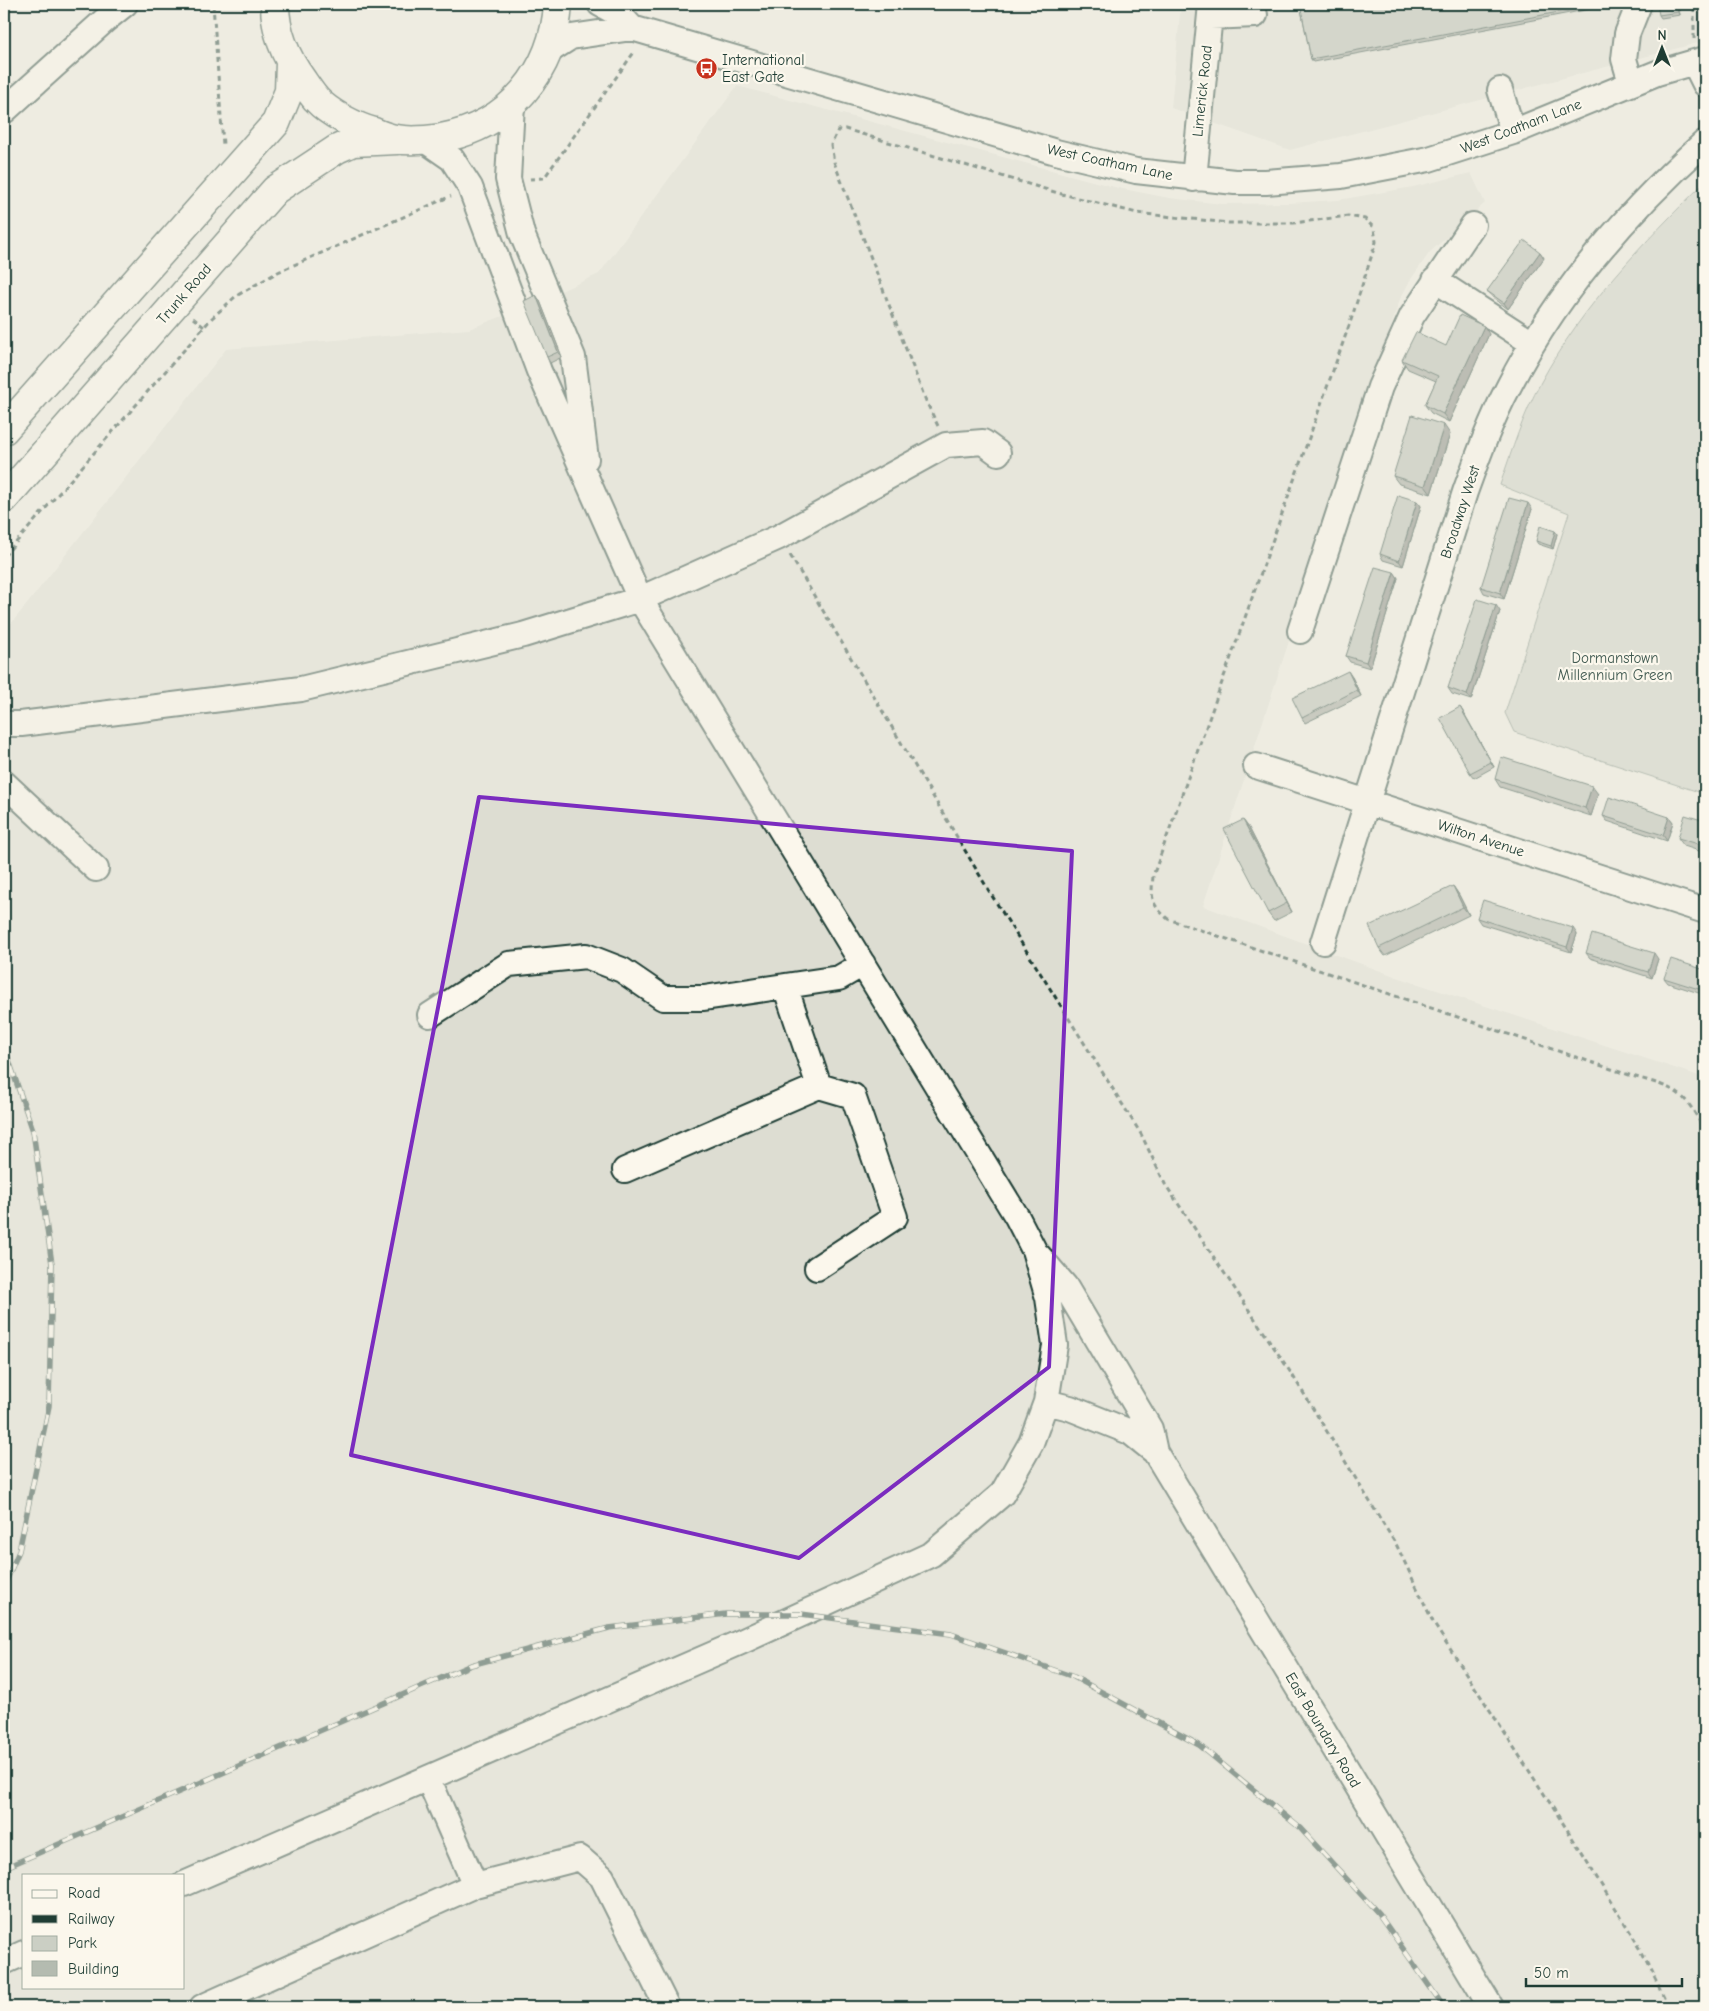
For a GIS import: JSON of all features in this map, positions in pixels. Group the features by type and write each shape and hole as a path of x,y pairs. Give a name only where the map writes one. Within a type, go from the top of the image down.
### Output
{"main road":[{"path":"275,4 280,38 290,64 317,100 354,126 397,140 426,141 457,135 486,122 512,104 534,80 549,51 557,22 558,4"},
{"path":"4,430 276,123 289,91 290,64"},
{"name":"Trunk Road","path":"4,499 276,190 337,149 353,142 397,140"}],"street":[{"path":"4,111 125,4"},
{"name":"West Coatham Lane","path":"600,4 620,15 640,30 1056,152 1136,171 1194,179 1266,182 1341,176 1429,159 1514,132 1656,72 1699,61"},
{"path":"1631,83 1624,59 1627,34 1639,4"},
{"path":"1210,11 1255,15"},
{"name":"Limerick Road","path":"1194,179 1210,11"},
{"name":"West Coatham Lane","path":"549,51 571,38 640,30"},
{"path":"1699,61 1705,84"},
{"path":"1500,90 1514,132"},
{"path":"512,104 508,179 522,234 573,356 590,482"},
{"path":"185,1884 742,1642 932,1554 1002,1494 1031,1443 1046,1402 1055,1345 1048,1298 1034,1250 1017,1217 640,598 590,482 538,371 470,188 452,159 426,141"},
{"name":"Broadway West","path":"1323,942 1465,492 1508,388 1532,343 1565,293 1591,259 1660,185 1705,142"},
{"path":"1300,631 1380,387 1412,316 1473,225"},
{"path":"1435,280 1532,343"},
{"path":"5,726 301,689 523,635 640,598 779,537 946,445 983,442 998,453"},
{"name":"Wilton Avenue","path":"1256,766 1705,911"},
{"path":"4,783 96,869"},
{"path":"430,1016 509,964 586,956 622,970 664,998 704,998 839,978 863,964"},
{"path":"785,986 819,1086"},
{"path":"625,1170 819,1086 852,1096 896,1217 817,1268"},
{"path":"1034,1250 1065,1286 1150,1429 1155,1452"},
{"path":"1046,1402 1070,1408 1130,1432 1155,1452"},
{"name":"East Boundary Road","path":"1155,1452 1491,2007"},
{"path":"428,1778 475,1885"},
{"path":"202,2007 475,1885 580,1858 602,1877 667,2007"},
{"path":"4,1962 22,1954"}],"path":[{"path":"213,4 223,148"},
{"path":"1694,4 1699,61"},
{"path":"508,179 544,178 640,30"},
{"path":"946,445 926,401 834,162 831,145 838,130 845,129 1058,193 1136,213 1228,222 1294,222 1348,216 1365,219 1374,228 1376,242 1351,320 1153,876 1151,895 1155,908 1168,919 1632,1076 1666,1085 1686,1100 1705,1132"},
{"path":"4,556 212,318 236,296 278,272 470,188"},
{"path":"779,537 989,891 1141,1134 1165,1184 1293,1376 1392,1538 1434,1624 1570,1834 1640,1948 1669,2007"}],"highlighted area":[{"path":"479,797 1072,851 1049,1367 799,1558 351,1455"}],"shaded area":[{"path":"1181,4 1705,4 1705,41 1290,150 1171,108"},
{"path":"737,86 1118,188 1169,198 1222,204 1338,200 1413,187 1471,173 1485,203 1430,252 1400,299 1203,906 1397,977 1705,1078 1705,2007 4,2007 4,632 226,349 469,329 516,311 599,274"}],"green space":[{"name":"Dormanstown Millennium Green","path":"1705,182 1705,794 1514,732 1505,713 1569,513 1500,485 1518,433 1535,394 1557,354 1575,327 1637,252"}],"building":[{"path":"1300,4 1601,4 1311,59"},
{"path":"1657,4 1676,4 1678,12 1659,15"},
{"path":"1524,240 1540,252 1504,303 1487,291"},
{"path":"536,295 558,352 547,357 524,301"},
{"path":"1460,315 1484,326 1443,414 1425,405 1438,376 1402,360 1416,332 1446,346"},
{"path":"1412,415 1444,425 1425,486 1393,476"},
{"path":"1398,495 1417,501 1399,561 1380,554"},
{"path":"1509,498 1528,503 1500,593 1481,587"},
{"path":"1540,526 1555,531 1551,546 1536,541"},
{"path":"1375,567 1394,572 1366,662 1346,656"},
{"path":"1477,599 1496,605 1467,695 1448,688"},
{"path":"1348,671 1357,690 1302,718 1292,698"},
{"path":"1460,707 1491,762 1470,773 1440,718"},
{"path":"1501,757 1592,786 1585,808 1495,779"},
{"path":"1609,797 1669,817 1663,835 1603,816"},
{"path":"1685,815 1705,821 1705,846 1678,838"},
{"path":"1243,820 1287,903 1268,913 1224,829"},
{"path":"1453,886 1463,907 1379,948 1369,926"},
{"path":"1483,900 1573,928 1567,947 1477,918"},
{"path":"1592,934 1654,953 1648,972 1586,953"},
{"path":"1671,959 1705,970 1705,991 1664,978"}],"railway":[{"path":"4,1046 33,1131 52,1264 49,1406 19,1551 4,1586"},
{"path":"4,1868 471,1665 609,1628 726,1614 801,1614 951,1634 1074,1677 1199,1745 1300,1828 1378,1913 1444,2007"}],"place":[{"name":"International East Gate","path":"706,69"}]}
